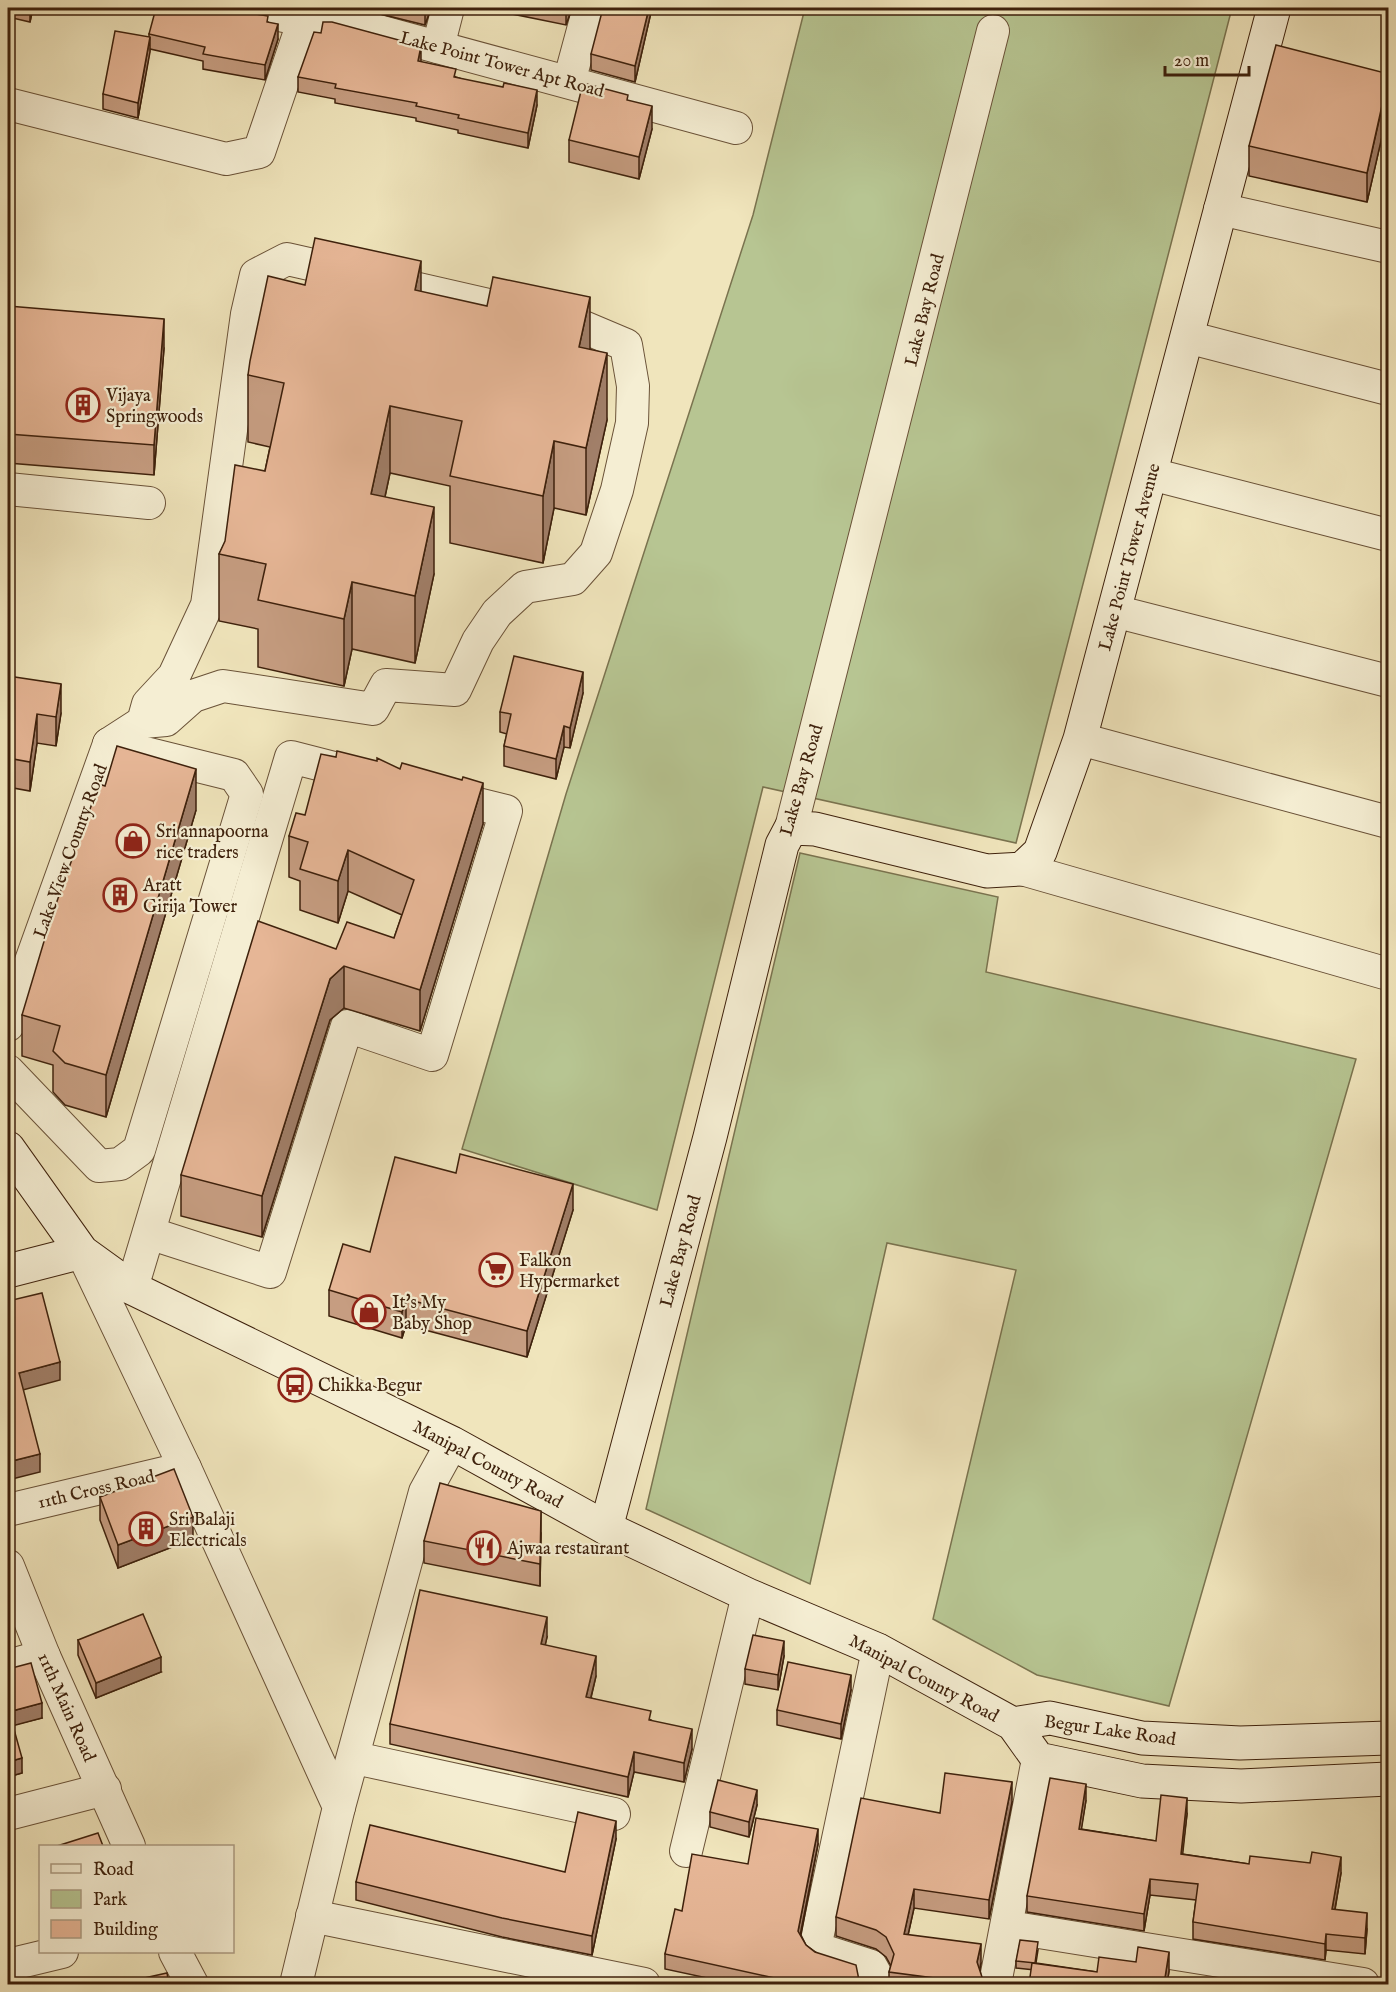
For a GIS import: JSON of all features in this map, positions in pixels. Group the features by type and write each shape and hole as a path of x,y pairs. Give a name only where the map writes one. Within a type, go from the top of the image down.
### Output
{"main road":[{"name":"Lake Point Tower Avenue","path":"1022,869 1040,852 1080,739 1220,209 1274,55 1274,8"},
{"path":"791,828 815,829 987,871 1022,869"},
{"name":"Lake Bay Road","path":"606,1528 710,1137 782,844 791,828"},
{"name":"Manipal County Road","path":"8,1148 82,1252 132,1288 452,1443 606,1528 748,1595 878,1650 1012,1724"},
{"path":"8,1271 82,1252"},
{"name":"Begur Lake Road","path":"1038,1759 1012,1724 1050,1718 1142,1738 1240,1743 1389,1738"},
{"path":"1038,1759 1142,1781 1241,1786 1389,1779"}],"street":[{"name":"Lake Point Tower Apt Road","path":"243,8 334,19 736,128"},
{"path":"438,47 448,8"},
{"path":"569,82 590,8"},
{"path":"8,104 226,159 259,152 307,14"},
{"name":"Lake Bay Road","path":"791,828 993,32"},
{"path":"1220,209 1389,247"},
{"path":"108,744 143,722 166,720 183,686 207,605 247,314 256,275 287,259 581,326 626,345 633,386 632,423 617,490 596,553 573,579 525,587 497,613 478,641 455,690 386,685 373,708 224,686 183,686"},
{"path":"1186,337 1389,389"},
{"path":"1151,474 1389,535"},
{"path":"8,489 149,503"},
{"path":"1114,611 1389,681"},
{"path":"1080,739 1389,822"},
{"path":"8,1071 99,1166 120,1164 139,1150 247,794 234,775 108,744"},
{"name":"Lake View County Road","path":"8,1025 108,744"},
{"path":"132,1288 291,757 506,811 432,1055 347,1026 270,1272 149,1233"},
{"path":"1022,869 1389,974"},
{"path":"82,1252 185,1468 339,1807"},
{"path":"296,1984 339,1807 355,1758 425,1491 452,1443"},
{"name":"11th Cross Road","path":"8,1510 185,1468"},
{"name":"11th Main Road","path":"8,1566 44,1656 129,1845"},
{"path":"686,1851 748,1595"},
{"path":"873,1984 876,1975 871,1966 820,1950 816,1943 878,1650"},
{"path":"8,1666 44,1656"},
{"path":"355,1758 614,1814"},
{"path":"995,1984 1008,1927 1038,1759"},
{"path":"8,1814 105,1789"},
{"path":"312,1916 644,1984"},
{"path":"1008,1927 1363,1984"},
{"path":"8,1965 58,1953"},
{"path":"176,1953 192,1984"}],"green space":[{"path":"805,8 1232,8 1016,843 763,787 657,1210 462,1149 566,794 753,215"},
{"path":"800,853 998,897 986,972 1356,1059 1169,1706 1037,1675 933,1619 1016,1270 887,1243 810,1584 646,1509"}],"building":[{"path":"156,8 220,8 268,16 267,22 278,24 265,65 203,54 205,47 149,34"},
{"path":"603,8 649,8 635,66 591,54"},
{"path":"323,22 332,22 421,46 418,61 456,69 454,77 503,87 504,83 537,90 528,133 458,118 459,115 416,106 417,103 335,88 336,84 298,77 314,32 321,33"},
{"path":"115,31 150,37 138,103 103,94"},
{"path":"1276,45 1389,74 1367,173 1249,146"},
{"path":"583,83 628,95 627,100 652,106 639,157 569,140"},
{"path":"315,238 421,261 415,290 487,306 493,277 590,297 579,347 607,353 586,448 554,441 543,496 450,476 462,421 390,406 371,494 434,507 415,596 352,582 344,619 258,600 266,564 219,554 225,541 235,465 265,471 284,383 248,375 268,276 305,285"},
{"name":"Vijaya Springwoods","path":"8,306 164,319 154,445 8,434"},
{"path":"514,656 583,672 570,728 564,726 556,759 504,746 511,714 500,712"},
{"path":"8,676 61,684 56,717 37,714 30,762 8,758"},
{"name":"Aratt Girija Tower","path":"117,746 196,769 106,1075 65,1063 53,1051 60,1026 22,1015 51,918 99,784 105,786"},
{"path":"337,751 377,761 377,758 400,769 402,763 462,780 463,777 483,783 420,990 344,966 330,979 262,1196 181,1175 258,921 336,949 347,922 394,938 414,880 348,850 338,881 300,869 308,842 289,836 296,813 305,815 321,754 336,757"},
{"path":"460,1154 573,1184 527,1331 406,1299 402,1312 329,1290 343,1244 370,1252 395,1157 456,1173"},
{"path":"42,1293 60,1362 19,1373 40,1454 8,1462 8,1301"},
{"path":"174,1469 193,1517 118,1545 100,1497"},
{"name":"Ajwaa restaurant","path":"440,1483 541,1511 540,1564 424,1541"},
{"path":"420,1590 547,1617 541,1644 596,1656 586,1697 651,1711 649,1720 692,1729 684,1763 634,1752 628,1777 390,1724"},
{"path":"143,1614 161,1657 96,1683 78,1640"},
{"path":"753,1635 784,1641 778,1675 745,1669"},
{"path":"788,1662 851,1675 841,1724 777,1710"},
{"path":"31,1663 42,1703 12,1711 8,1694 8,1668"},
{"path":"8,1708 22,1758 8,1762"},
{"path":"945,1773 1012,1782 989,1900 914,1889 904,1934 981,1944 977,1962 982,1977 981,1984 934,1984 934,1978 889,1972 894,1954 886,1937 876,1930 836,1917 861,1798 940,1813"},
{"path":"1050,1778 1086,1784 1079,1829 1156,1841 1161,1795 1187,1798 1181,1854 1249,1864 1250,1856 1310,1863 1312,1852 1341,1857 1332,1909 1367,1913 1365,1938 1326,1934 1325,1944 1193,1922 1198,1884 1150,1879 1144,1914 1027,1896"},
{"path":"718,1780 757,1790 749,1822 710,1812"},
{"path":"578,1812 616,1821 592,1936 502,1918 356,1882 370,1825 565,1872"},
{"path":"756,1818 818,1829 798,1931 806,1945 815,1952 856,1965 858,1984 802,1984 665,1954 675,1909 682,1911 692,1854 748,1864"},
{"path":"98,1833 103,1845 60,1845"},
{"path":"1020,1940 1038,1942 1035,1963 1016,1961"},
{"path":"1138,1947 1169,1952 1164,1984 1029,1984 1032,1963 1097,1972 1099,1957 1136,1962"},
{"path":"167,1973 169,1984 136,1984 135,1980"}],"place":[{"name":"Vijaya Springwoods","path":"83,405"},
{"name":"Sri annapoorna rice traders","path":"133,841"},
{"name":"Aratt Girija Tower","path":"120,895"},
{"name":"Falkon Hypermarket","path":"496,1270"},
{"name":"It's My Baby Shop","path":"369,1312"},
{"name":"Chikka Begur","path":"295,1385"},
{"name":"Sri Balaji Electricals","path":"146,1529"},
{"name":"Ajwaa restaurant","path":"484,1548"}]}
